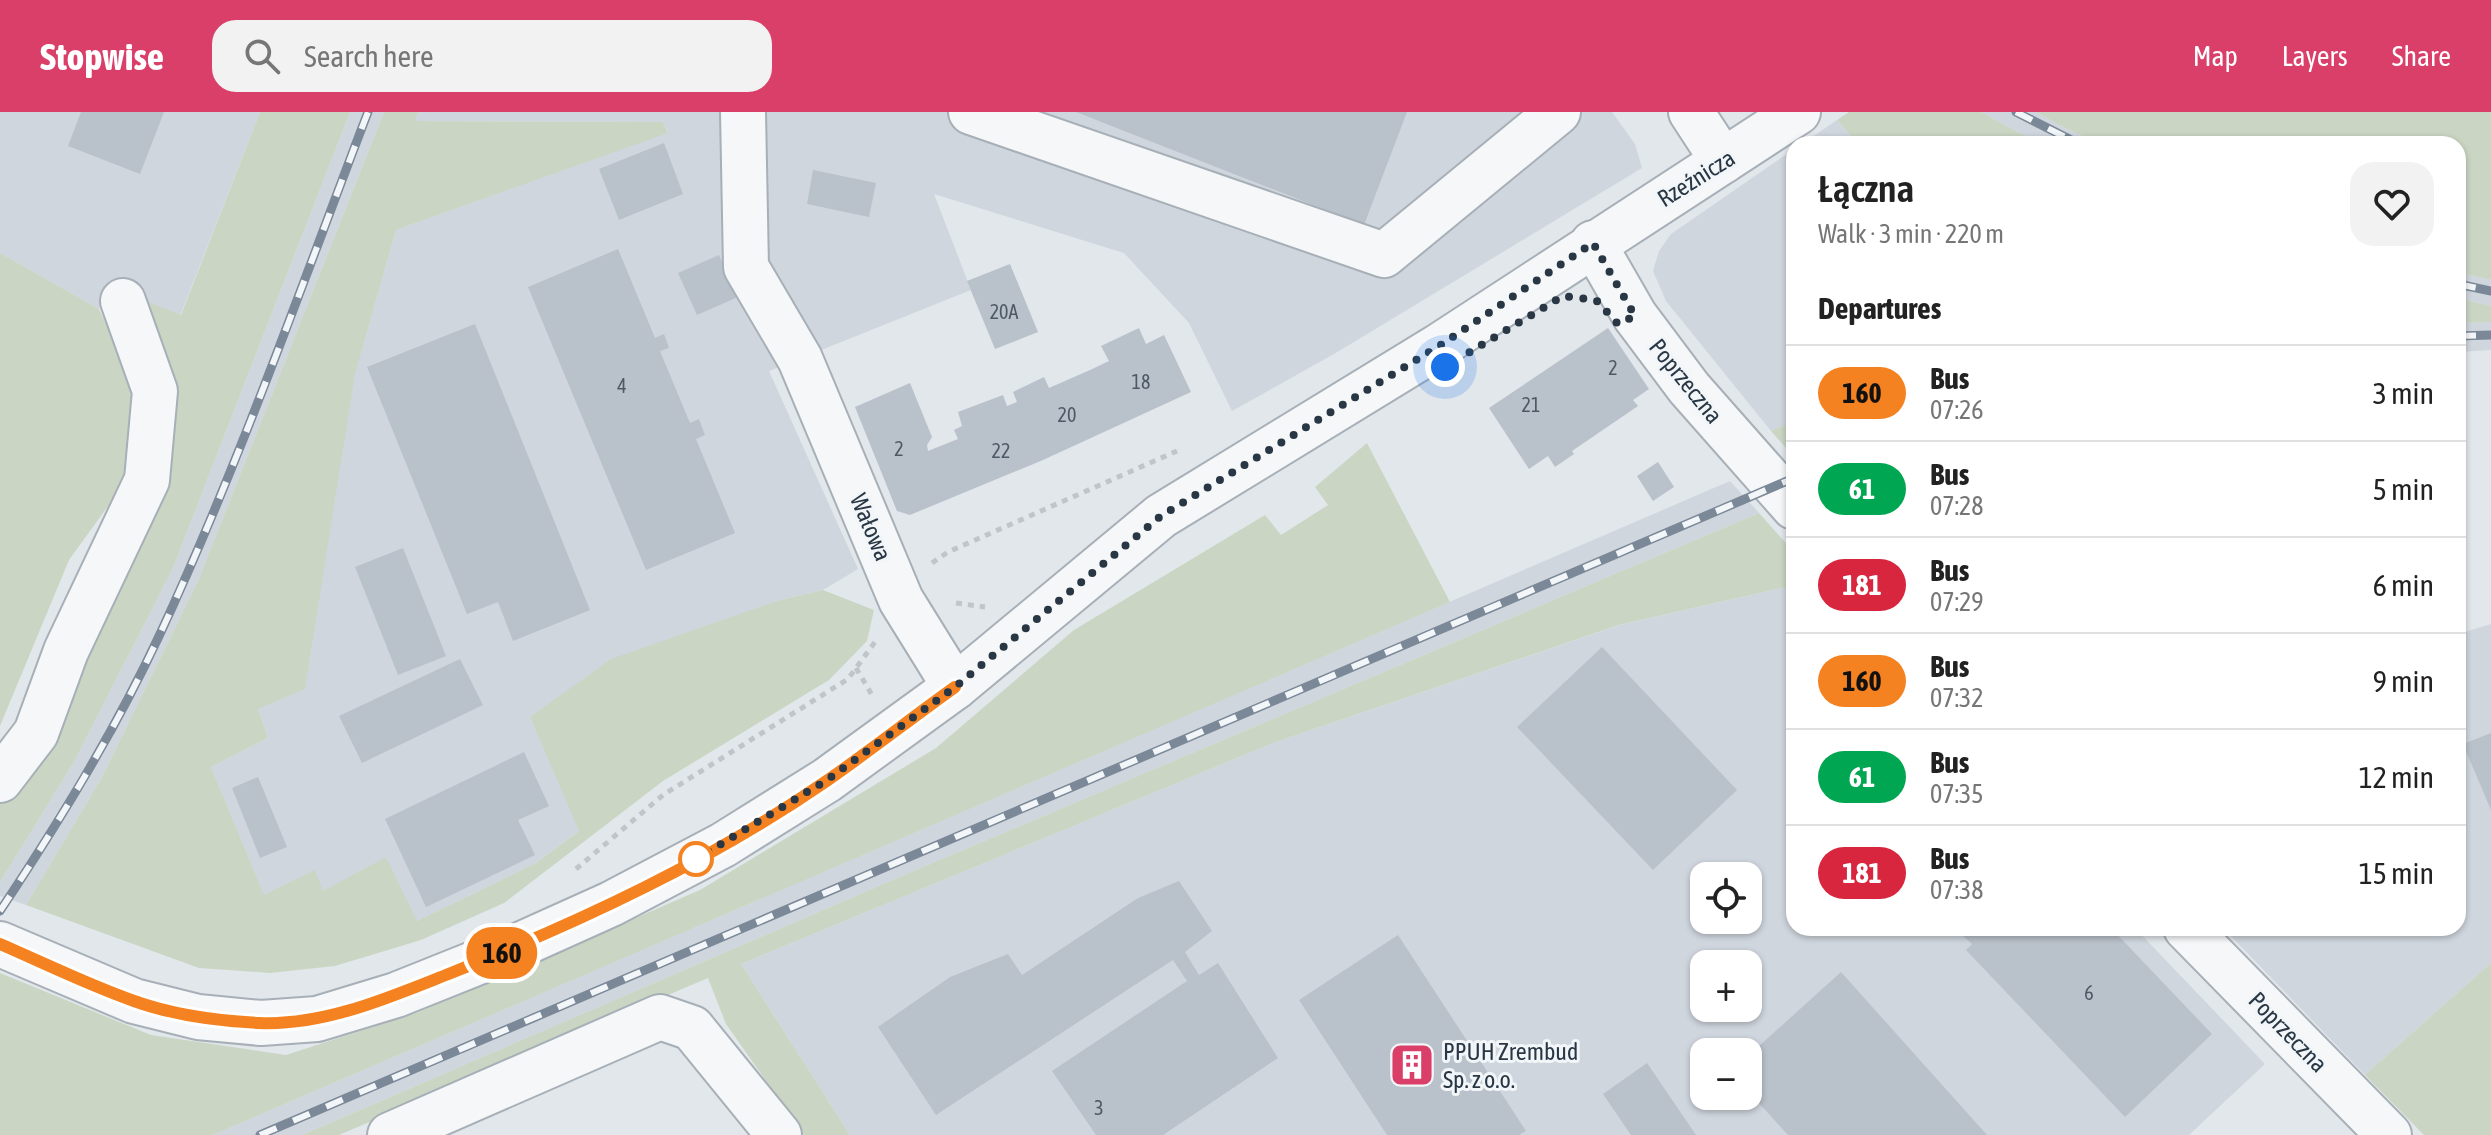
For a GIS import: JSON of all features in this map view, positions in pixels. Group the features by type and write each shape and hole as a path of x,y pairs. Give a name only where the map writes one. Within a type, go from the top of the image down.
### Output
{"street":[{"name":"Wałowa","path":"743,112 746,267 800,359 901,600 955,687"},
{"path":"971,112 1384,255 1558,112"},
{"path":"1691,112 1723,161"},
{"name":"Rzeźnicza","path":"0,944 134,1001 186,1014 261,1023 317,1019 410,989 511,949 611,904 723,845 827,780 955,687 1161,516 1439,346 1798,112"},
{"name":"Poprzeczna","path":"1593,243 1635,316 1689,388 1786,498"},
{"path":"0,780 36,733 66,651 147,480 155,391 123,301"},
{"name":"Poprzeczna","path":"2194,936 2389,1135"},
{"path":"390,1135 660,1017 692,1028 779,1135"}],"path":[{"path":"574,870 663,795 848,679 924,569 948,552 1188,446"}],"shaded area":[{"path":"0,112 260,112 180,316 136,297 99,309 0,253"},
{"path":"350,112 384,112 198,581 102,777 26,905 0,896 0,882 74,762 173,568"},
{"path":"418,112 1612,112 1635,144 1642,168 1334,354 1232,411 1189,323 1124,253 934,194 971,290 769,371 858,569 823,590 777,601 530,717 580,830 536,863 417,921 322,892 315,871 264,896 211,767 268,738 258,709 396,230 668,132 663,122 415,121"},
{"path":"1981,112 2036,112 2083,136 2025,136"},
{"path":"1837,120 1851,136 1814,136"},
{"path":"1786,155 1786,424 1771,431 1666,301 1653,271 1659,251 1671,234"},
{"path":"2466,274 2491,280 2491,306 2466,300"},
{"path":"2491,322 2491,350 2466,352 2466,323"},
{"path":"1730,481 1759,513 902,876 302,1135 213,1135"},
{"path":"1786,587 1786,936 2143,936 2265,1064 2189,1135 850,1135 741,964 1273,743 1620,625"},
{"path":"2491,624 2491,963 2365,1075 2231,936 2466,936 2466,632"}],"green space":[{"path":"260,112 350,112 173,568 74,762 0,882 0,782 157,481 136,297 181,315"},
{"path":"384,112 418,112 415,121 663,122 668,133 396,230 355,374 305,689 258,709 268,738 211,767 264,895 315,870 323,891 386,857 417,921 536,863 579,831 530,717 611,659 777,601 823,590 874,610 867,641 829,680 663,781 504,903 421,940 335,966 270,973 199,968 26,905 102,777 198,581"},
{"path":"1849,112 1981,112 2025,136 1851,136 1837,120"},
{"path":"2036,112 2491,112 2491,280 2466,274 2466,136 2083,136"},
{"path":"0,253 99,309 136,388 132,473 69,560 0,726"},
{"path":"2466,300 2491,306 2491,322 2466,323"},
{"path":"1786,424 1786,448 1771,431"},
{"path":"1367,443 1450,602 213,1135 0,1135 0,973 151,1035 286,1055 419,1012 700,890 936,748 1074,630 1265,515 1281,535 1328,505 1315,487"},
{"path":"1759,513 1786,543 1786,587 1619,625 1273,743 741,964 850,1135 804,1135 726,1024 708,978 339,1135 302,1135 902,876"},
{"path":"2491,963 2491,1135 2424,1135 2365,1075"}],"building":[{"path":"81,112 164,112 140,174 68,146"},
{"path":"1076,112 1407,112 1364,225"},
{"path":"664,143 683,194 619,220 599,169"},
{"path":"813,170 876,183 869,217 807,204"},
{"path":"618,249 655,338 664,334 669,348 660,351 690,423 699,419 705,435 696,439 735,533 646,570 528,287"},
{"path":"719,255 738,297 697,315 678,273"},
{"path":"1010,264 1038,332 995,349 967,281"},
{"path":"475,324 590,610 513,641 498,602 467,614 367,367"},
{"path":"1139,328 1146,344 1164,335 1191,392 1043,460 910,515 897,511 855,407 910,383 932,437 927,445 928,451 958,439 954,430 962,426 958,412 1003,395 1007,406 1017,402 1013,392 1044,377 1049,388 1090,370 1109,361 1101,346"},
{"path":"1608,328 1649,389 1633,400 1638,406 1572,451 1574,454 1555,467 1548,456 1529,469 1489,408"},
{"path":"1658,462 1674,487 1653,501 1637,476"},
{"path":"403,548 446,656 398,675 355,567"},
{"path":"1602,647 1737,790 1653,870 1517,727"},
{"path":"460,659 483,705 362,763 339,716"},
{"path":"2491,733 2491,810 2466,751 2466,743"},
{"path":"524,752 549,806 518,820 535,855 426,907 385,819"},
{"path":"258,777 287,847 260,858 232,788"},
{"path":"1179,881 1212,931 1185,952 1199,975 1218,963 1278,1058 1163,1135 1096,1135 1052,1071 1187,981 1173,960 936,1115 878,1027 950,977 1008,954 1022,975 1138,898"},
{"name":"PPUH Zrembud Sp. z o.o.","path":"1398,935 1526,1131 1519,1135 1387,1135 1299,1000"},
{"path":"1963,936 2119,936 2212,1034 2125,1117 1966,950 1972,944"},
{"path":"1841,972 1987,1135 1788,1135 1762,1106 1762,1043"},
{"path":"1647,1063 1696,1135 1631,1135 1603,1094"}],"railway":[{"path":"0,911 85,776 160,634 243,440 368,112"},
{"path":"2016,112 2063,136"},
{"path":"2466,286 2491,291"},
{"path":"2466,336 2491,335"},
{"path":"260,1135 1786,481"}],"bus line":[{"name":"160","path":"0,944 134,1001 198,1017 261,1023 317,1019 396,995 511,949 611,904 723,845 827,780 955,687"}],"place":[{"name":"PPUH Zrembud Sp. z o.o.","path":"1412,1065"}],"route":[{"path":"696,859 827,780 955,687 1161,516 1439,346 1593,243 1635,316 1618,324 1596,300 1563,296 1445,367"}]}
